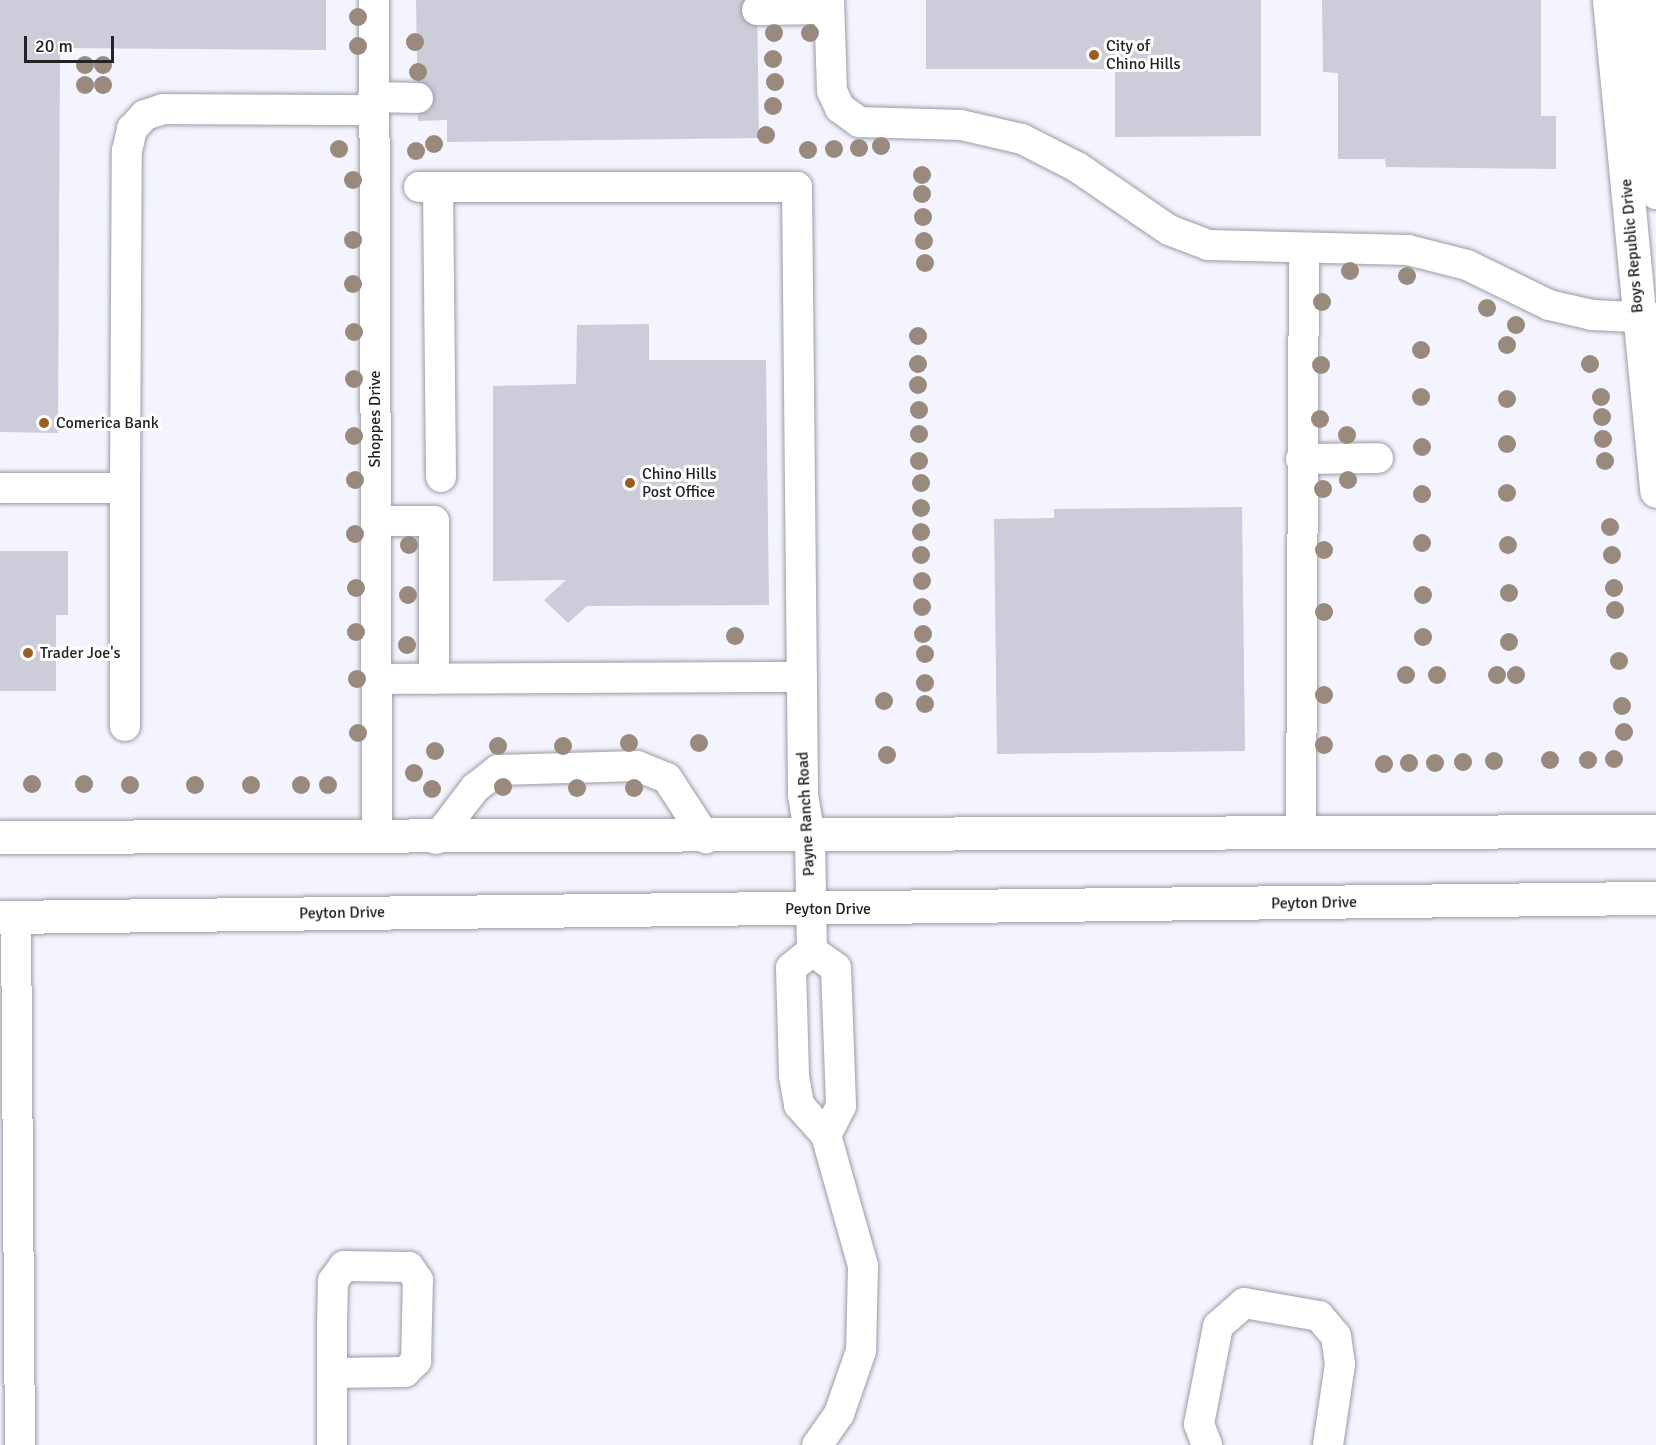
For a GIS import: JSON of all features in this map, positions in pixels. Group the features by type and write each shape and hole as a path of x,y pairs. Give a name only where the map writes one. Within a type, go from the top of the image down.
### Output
{"main road":[{"name":"Boys Republic Drive","path":"1609,0 1647,316 1656,491"},
{"name":"Boys Republic Drive","path":"1639,0 1656,192"},
{"path":"0,837 436,839 1656,831"},
{"name":"Peyton Drive","path":"8,917 1656,898"}],"street":[{"name":"Shoppes Drive","path":"374,0 377,838"},
{"path":"757,10 829,5 832,91 840,108 859,122 961,125 1022,139 1189,239 1224,248 1408,250 1467,265 1549,305 1592,315 1647,316"},
{"path":"125,726 127,151 132,129 146,115 164,109 373,104 418,98"},
{"name":"Payne Ranch Road","path":"441,477 429,188 797,187 803,795 810,837 812,951"},
{"path":"1301,834 1301,459 1304,249"},
{"path":"1301,459 1378,458"},
{"path":"0,488 125,488"},
{"path":"376,521 434,521 434,679"},
{"path":"377,679 802,677"},
{"path":"436,839 475,788 498,770 637,766 667,778 706,838"},
{"path":"8,917 20,1445"},
{"path":"817,1445 839,1414 861,1351 863,1266 826,1135 799,1105 794,1076 791,968 812,951 836,968 841,1106 826,1135"},
{"path":"1207,1445 1199,1424 1218,1326 1244,1303 1318,1316 1336,1336 1340,1364 1328,1445"},
{"path":"332,1373 332,1445"}],"building":[{"path":"0,0 326,0 326,50 60,48 58,433 0,432"},
{"path":"416,0 757,0 759,138 447,142 447,120 418,121"},
{"name":"City of Chino Hills","path":"926,0 1261,0 1261,136 1115,137 1115,69 926,69"},
{"path":"1322,0 1541,0 1541,116 1556,116 1556,169 1386,167 1385,159 1338,159 1338,73 1323,72"},
{"name":"Chino Hills Post Office","path":"649,324 649,360 766,360 769,605 587,606 568,623 544,600 566,580 493,581 493,386 576,384 577,325"},
{"path":"1242,507 1245,751 997,754 994,519 1054,518 1054,509"},
{"name":"Trader Joe's","path":"0,551 68,551 68,615 56,615 56,691 0,691"}],"place":[{"name":"City of Chino Hills","path":"1094,55"},
{"name":"Comerica Bank","path":"44,423"},
{"name":"Chino Hills Post Office","path":"630,483"},
{"name":"Trader Joe's","path":"28,653"}]}
